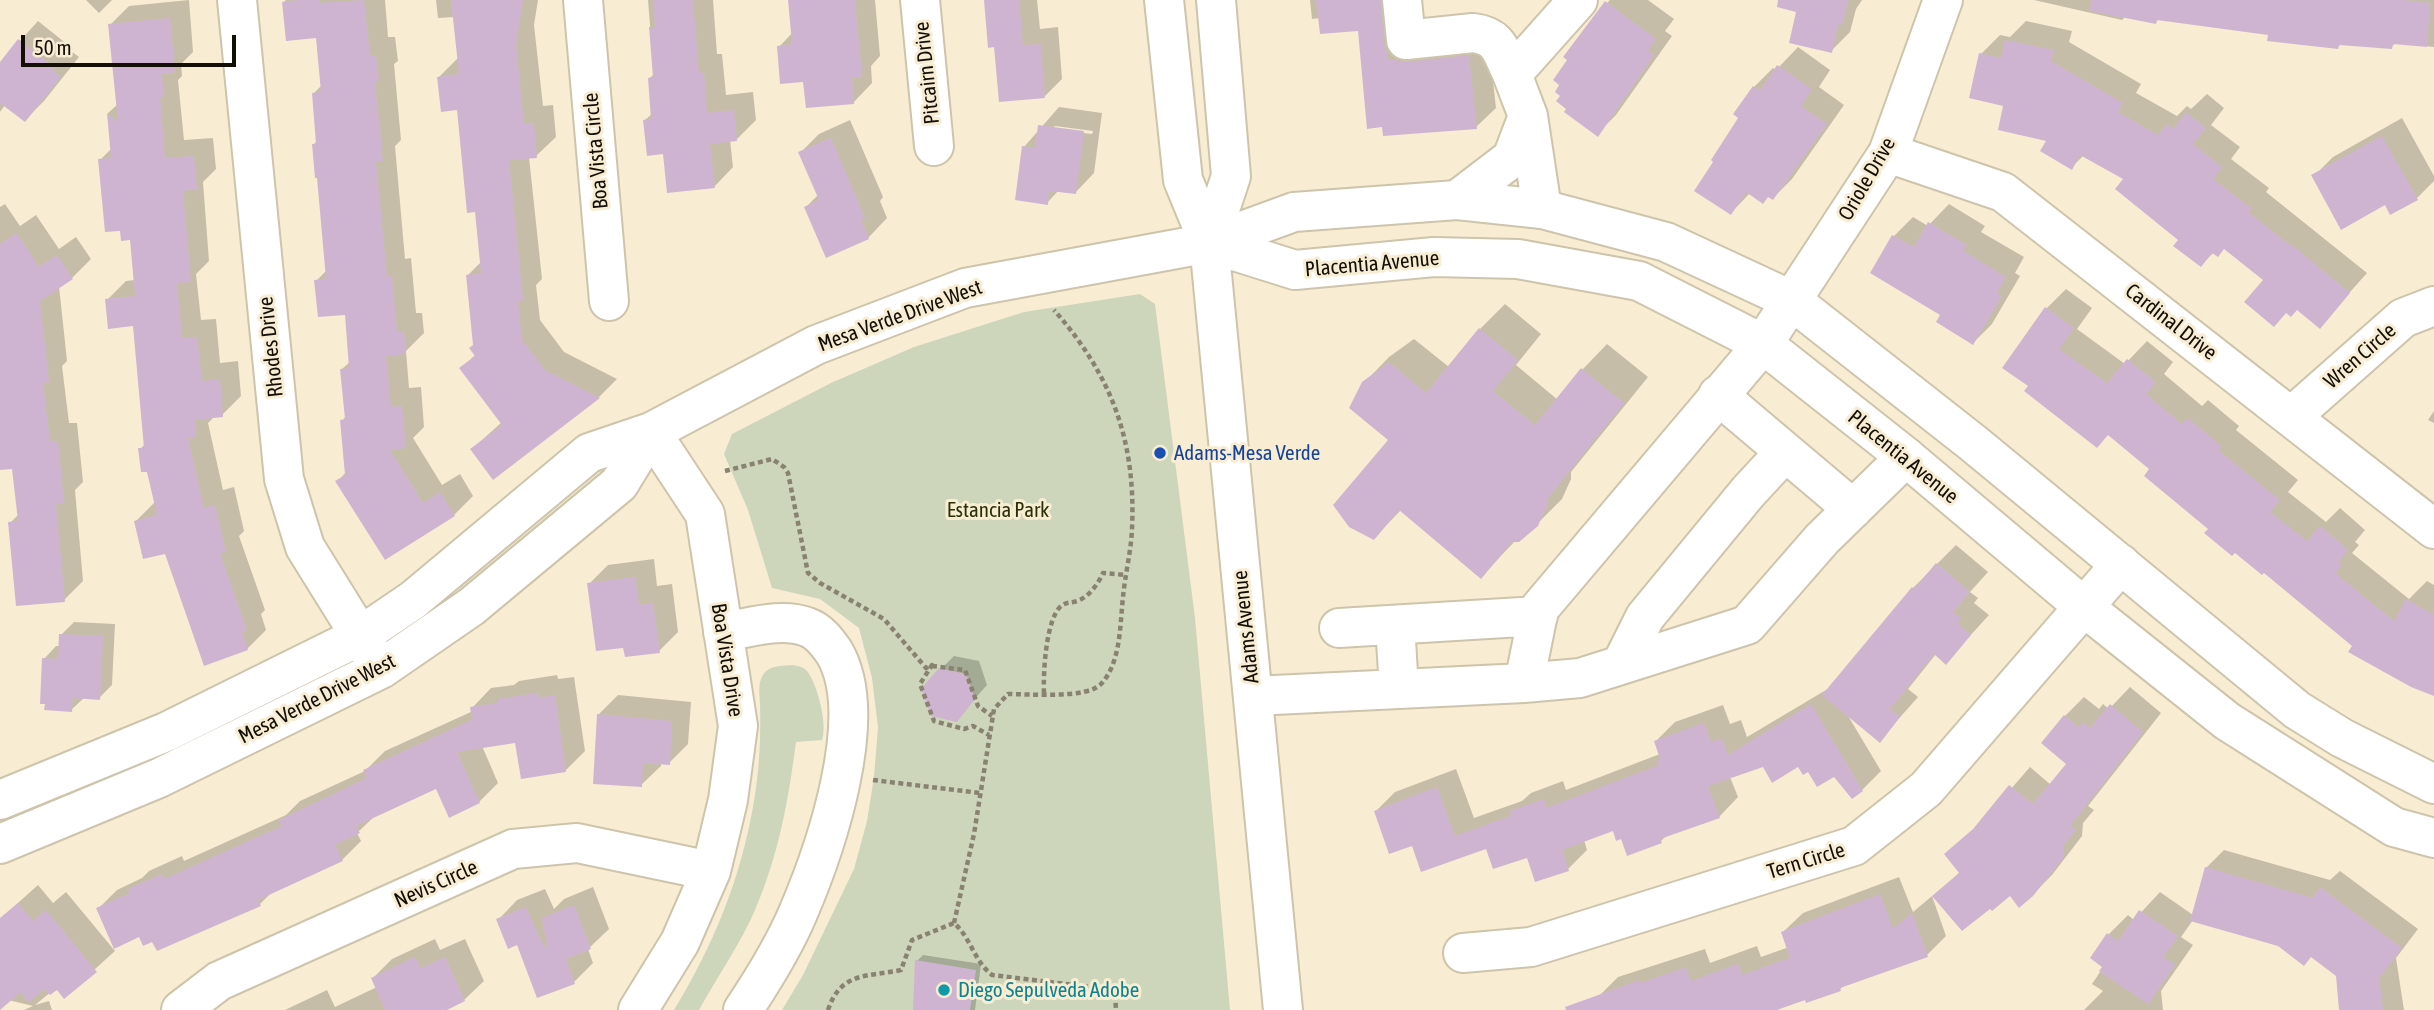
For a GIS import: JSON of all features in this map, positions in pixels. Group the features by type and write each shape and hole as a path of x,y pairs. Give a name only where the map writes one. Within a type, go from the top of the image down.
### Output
{"street":[{"name":"Rhodes Drive","path":"237,0 284,479 305,547 381,669"},
{"name":"Boa Vista Circle","path":"583,0 609,301"},
{"name":"Pitcairn Drive","path":"920,0 934,146"},
{"name":"Adams Avenue","path":"1164,0 1183,180 1209,243 1283,1010"},
{"path":"1402,0 1406,40 1473,33 1483,34 1496,41 1528,116 1542,209"},
{"path":"1512,74 1578,0"},
{"name":"Oriole Drive","path":"1538,615 1539,609 1763,344 1888,153 1943,0"},
{"name":"Adams Avenue","path":"1209,243 1231,176 1222,9"},
{"path":"1457,200 1512,158 1528,116"},
{"name":"Cardinal Drive","path":"1888,153 2003,192 2434,529"},
{"path":"1209,243 1294,212 1457,200 1542,209 1666,242 1791,300 1973,443 2297,710 2342,738 2434,784"},
{"name":"Mesa Verde Drive West","path":"0,800 166,732 360,636 412,600 589,453 651,432 816,345 965,288 1209,243"},
{"name":"Placentia Avenue","path":"1209,243 1296,270 1434,257 1518,259 1639,281 1763,344 1906,457 2084,607 2227,721 2394,827 2434,838"},
{"name":"Wren Circle","path":"2292,416 2403,318 2434,306"},
{"path":"1718,395 1853,509"},
{"name":"Mesa Verde Drive West","path":"0,844 159,778 381,669 471,607 619,484 651,432"},
{"name":"Boa Vista Drive","path":"638,1010 680,942 711,872 728,800 738,726 705,514 651,432"},
{"path":"1621,665 1645,617 1748,492 1785,452"},
{"path":"1253,696 1580,678 1747,625 1822,539 1906,457"},
{"name":"Tern Circle","path":"1463,953 1531,947 1854,846 1926,789 2121,565"},
{"path":"1339,628 1538,615 1524,683"},
{"path":"723,632 776,624 809,627 826,640 840,662 847,696 846,739 841,776 822,852 797,916 743,1010"},
{"path":"1395,625 1399,689"},
{"name":"Nevis Circle","path":"181,1010 219,981 513,849 577,843 711,872"}],"path":[{"path":"954,923 994,709 1008,694 1070,695 1086,693 1101,685 1112,667 1118,640 1132,530 1132,481 1111,394 1075,334 1054,310"},
{"path":"725,471 772,459 784,467 788,473 808,573 820,583 884,619 926,668 932,665 965,670 978,706 992,716"},
{"path":"1044,693 1043,666 1052,623 1058,610 1091,592 1103,573 1125,575"},
{"path":"932,665 920,684 934,721 964,729 973,726 989,735"},
{"path":"841,776 980,793"},
{"path":"828,1010 833,995 845,985 863,975 901,970 912,940 954,923"},
{"path":"954,923 969,939 981,966 992,975 1099,988 1115,994 1116,1010"}],"green space":[{"name":"Estancia Park","path":"1140,294 1155,304 1195,618 1230,1010 782,1010 803,975 854,869 867,821 878,727 872,678 859,628 820,599 772,588 748,510 724,454 732,434 831,383 914,347 1024,312"},
{"path":"792,665 805,669 811,677 823,715 822,740 796,742 786,807 776,848 755,910 742,936 699,1010 674,1010 713,937 741,861 757,782 761,679 772,668"}],"building":[{"path":"320,0 320,3 364,0 370,56 376,55 379,81 375,82 383,161 376,161 387,277 392,276 397,332 404,331 406,354 386,356 391,407 402,406 406,448 390,450 423,503 440,492 455,516 385,560 335,481 345,475 340,420 345,419 340,369 349,368 345,315 318,317 314,280 326,279 312,144 316,144 312,93 321,92 316,38 286,41 282,2"},
{"path":"451,0 523,0 516,45 524,124 534,123 537,158 509,160 523,300 518,301 522,340 545,370 600,398 493,480 470,449 502,425 459,368 475,356 469,348 473,345 466,275 481,273 475,212 467,213 457,110 441,112 437,77 459,74"},
{"path":"653,0 693,0 699,73 704,72 707,113 734,110 737,141 710,144 715,188 667,193 663,154 647,156 643,120 651,119 648,78 653,77 649,27 655,27"},
{"path":"788,0 855,0 862,77 852,78 854,104 806,108 803,82 780,84 777,46 792,44"},
{"path":"984,0 1019,0 1023,45 1041,44 1045,98 999,102 994,47 988,48"},
{"path":"1316,0 1381,0 1388,59 1408,62 1469,55 1477,129 1383,136 1382,127 1367,129 1358,31 1320,34"},
{"path":"1778,0 1848,0 1842,25 1838,24 1832,53 1789,43 1796,12 1777,7"},
{"path":"2091,0 2403,0 2430,3 2427,47 2393,44 2392,49 2339,45 2338,49 2267,41 2268,35 2157,20 2156,24 2090,11"},
{"path":"1605,1 1656,39 1648,51 1654,55 1598,137 1564,112 1566,109 1556,101 1560,96 1555,92 1559,85 1553,80 1567,60 1563,57"},
{"path":"170,18 175,72 162,74 164,97 160,97 165,158 194,156 197,189 183,191 191,282 177,283 182,338 197,337 202,381 220,379 223,417 195,420 196,437 188,438 204,508 215,505 226,552 220,553 247,630 242,632 248,650 204,666 165,554 143,559 134,521 157,515 147,472 141,472 138,448 144,448 133,326 108,329 105,299 135,296 130,240 121,241 120,231 105,232 98,159 111,158 107,113 118,122 108,24"},
{"path":"18,39 55,68 53,71 61,77 25,122 0,103 0,62"},
{"path":"2005,40 2054,50 2051,61 2123,103 2118,112 2158,135 2167,124 2173,129 2186,112 2206,128 2193,144 2222,167 2213,179 2251,208 2248,212 2350,293 2320,329 2297,310 2291,317 2286,313 2274,327 2244,302 2263,280 2224,249 2218,257 2212,253 2201,267 2173,246 2178,240 2115,189 2123,179 2080,155 2072,170 2040,151 2046,141 1998,130 2003,106 1969,98 1979,53 2001,58"},
{"path":"1777,65 1812,89 1801,106 1827,124 1773,200 1768,197 1763,204 1746,192 1731,215 1694,191 1738,118 1733,114 1753,86 1760,91"},
{"path":"1038,125 1084,131 1076,194 1049,191 1048,205 1015,200 1022,146 1035,148"},
{"path":"2382,136 2418,200 2390,215 2385,205 2341,230 2311,175"},
{"path":"831,138 865,218 861,220 869,239 826,258 804,207 819,200 798,152"},
{"path":"1928,222 1967,245 1963,251 2006,277 1997,293 2002,296 1973,345 1936,322 1940,315 1870,273 1892,235 1914,247"},
{"path":"17,233 39,267 57,255 73,279 40,301 49,382 43,383 50,442 58,441 64,503 56,504 65,602 16,606 8,522 18,521 12,469 0,470 0,244"},
{"path":"2045,307 2074,328 2059,349 2107,383 2127,359 2156,382 2146,394 2182,424 2188,418 2221,446 2218,450 2280,500 2270,512 2307,541 2320,526 2348,550 2338,562 2342,565 2335,573 2394,621 2406,599 2434,615 2434,696 2411,687 2348,652 2352,646 2264,573 2262,575 2235,553 2232,556 2204,533 2208,529 2144,476 2149,469 2108,435 2097,448 2024,391 2028,386 2002,368"},
{"path":"1479,328 1518,360 1493,391 1535,425 1581,368 1624,403 1547,499 1538,526 1519,542 1512,542 1481,579 1399,510 1374,540 1349,527 1333,505 1388,440 1349,408 1362,382 1389,362 1426,393"},
{"path":"1936,563 1970,592 1953,612 1961,618 1957,623 1971,635 1946,665 1934,654 1890,709 1900,717 1880,743 1822,695 1912,587 1914,589"},
{"path":"635,577 639,605 653,603 660,653 625,657 623,648 596,651 587,583"},
{"path":"59,634 103,636 100,700 73,698 72,712 44,710 45,704 40,704 42,658 58,659"},
{"path":"939,668 966,674 975,699 957,722 931,716 921,689"},
{"path":"538,693 539,698 555,695 566,772 521,779 515,743 457,752 480,803 449,818 436,789 356,826 360,833 335,845 343,861 258,900 261,906 157,951 152,942 143,946 139,937 114,949 96,908 130,893 128,889 162,874 165,879 282,826 279,820 367,778 363,770 472,720 470,707 498,703 498,699"},
{"path":"1811,704 1863,791 1852,799 1834,777 1817,787 1808,772 1803,775 1798,767 1772,783 1763,767 1708,786 1720,818 1660,839 1662,843 1627,856 1621,839 1616,841 1613,831 1562,850 1569,871 1535,882 1527,858 1493,869 1486,849 1421,872 1412,846 1389,854 1374,811 1437,787 1455,836 1511,816 1510,811 1544,799 1547,808 1659,765 1657,761 1660,759 1654,741 1704,723 1711,742 1722,738 1728,755"},
{"path":"2110,704 2143,732 2070,826 2076,830 2064,844 2064,857 2033,896 2019,908 2010,896 1962,931 1932,896 1959,873 1944,854 1973,829 2009,785 2033,804 2066,764 2041,743 2064,715 2079,727 2083,722 2090,728"},
{"path":"597,714 672,721 670,765 643,763 642,787 593,784"},
{"path":"2205,867 2313,898 2320,887 2402,948 2379,978 2383,1010 2339,1010 2336,976 2311,957 2304,966 2278,946 2190,921"},
{"path":"1880,894 1893,929 1912,913 1928,957 1840,988 1841,991 1777,1010 1566,1010 1565,1007 1640,980 1641,983 1686,967 1691,981 1738,964 1742,975 1790,958 1781,932"},
{"path":"18,903 33,921 46,910 97,972 64,999 57,990 50,995 44,989 29,1002 21,992 0,1010 0,918"},
{"path":"574,905 591,949 566,959 575,984 537,998 517,945 508,949 496,919 526,907 544,947 547,946 542,918"},
{"path":"2139,910 2178,936 2163,957 2175,965 2148,1004 2099,971 2102,967 2090,958 2107,933 2118,941"},
{"path":"415,957 421,968 445,957 465,1001 447,1010 385,1010 371,978"},
{"name":"Diego Sepulveda Adobe","path":"915,960 976,970 970,1010 913,1010"}],"place":[{"name":"Adams-Mesa Verde","path":"1160,453"},
{"name":"Diego Sepulveda Adobe","path":"944,990"}]}
